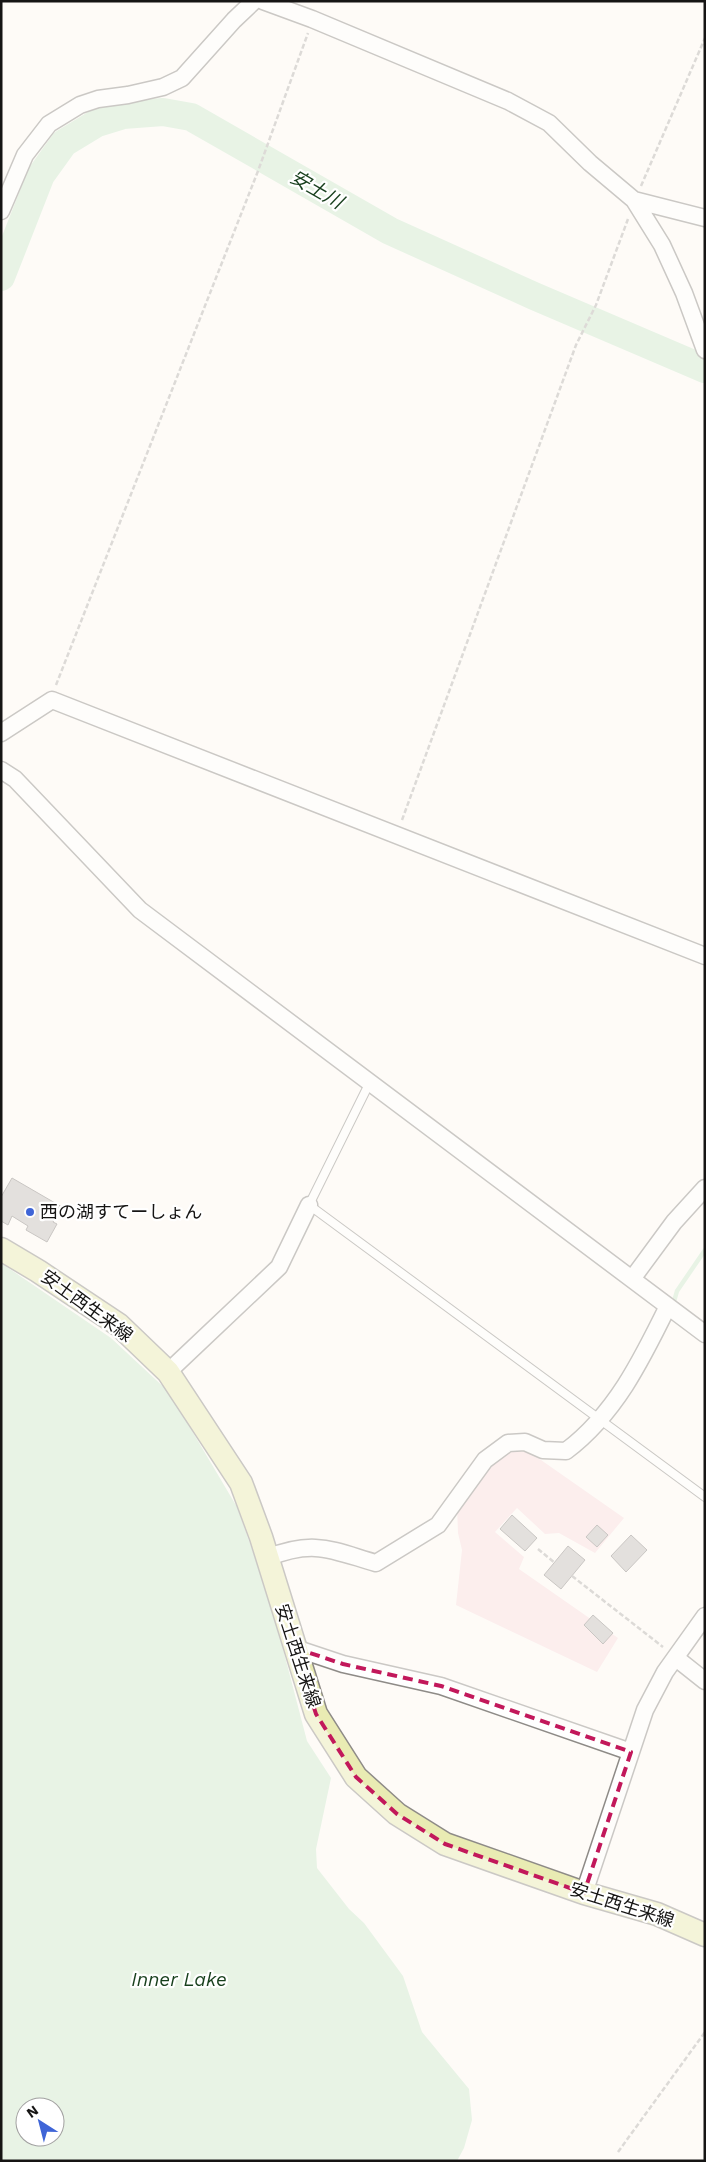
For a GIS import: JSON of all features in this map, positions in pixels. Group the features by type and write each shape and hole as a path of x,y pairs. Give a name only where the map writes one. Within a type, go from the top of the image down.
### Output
{"main road":[{"name":"安土西生来線","path":"1,1249 38,1271 119,1325 168,1372 241,1483 267,1558 316,1714 356,1777 397,1814 445,1844 584,1893 657,1914 705,1935"}],"street":[{"path":"1,211 25,155 49,124 80,105 98,98 128,95 163,87 182,78 234,20 254,1"},
{"path":"263,1 508,101 549,123 590,163 634,200 662,245 684,293 705,350"},
{"path":"634,200 705,218"},
{"path":"1,733 52,700 705,956"},
{"path":"1,770 15,779 140,910 705,1334"},
{"path":"632,1279 674,1222 705,1188"},
{"path":"168,1372 279,1267 309,1205"},
{"path":"267,1558 290,1549 320,1547 376,1563 438,1525 485,1460 508,1443 524,1442 543,1450 566,1451 584,1438 619,1398 639,1365 668,1306"},
{"path":"584,1893 646,1710 665,1672 697,1624 705,1616"},
{"path":"295,1648 343,1664 441,1686 631,1752"},
{"path":"676,1658 705,1681"}],"lane":[{"path":"370,1082 309,1205 705,1497"}],"path":[{"path":"52,700 258,171 312,20"},
{"path":"396,834 576,346 596,305 634,200 705,38"},
{"path":"538,1549 555,1562"},
{"path":"572,1576 676,1658"},
{"path":"618,2152 705,2032"}],"highlighted area":[{"path":"295,1648 343,1664 441,1686 631,1752 584,1893 445,1844 397,1814 356,1777 316,1714"}],"shaded area":[{"path":"507,1449 531,1453 624,1518 595,1553 559,1533 545,1534 517,1508 495,1532 524,1557 519,1569 618,1638 597,1672 456,1605 462,1550 458,1533 457,1506 486,1465"}],"water":[{"name":"Inner Lake","path":"1,1263 111,1338 169,1392 237,1507 271,1603 307,1741 331,1778 316,1849 317,1868 349,1909 364,1923 403,1976 422,2032 469,2089 472,2120 464,2148 457,2161 1,2161"}],"building":[{"name":"西の湖すてーしょん","path":"12,1178 62,1207 53,1222 57,1224 47,1242 26,1230 28,1226 12,1216 8,1225 1,1221 1,1197"},
{"path":"512,1515 537,1538 525,1551 500,1529"},
{"path":"597,1525 608,1535 597,1547 586,1537"},
{"path":"631,1535 647,1550 626,1572 611,1556"},
{"path":"568,1546 585,1560 561,1589 544,1575"},
{"path":"593,1615 613,1633 603,1644 584,1625"}],"waterway":[{"name":"安土川","path":"1,277 41,175 64,143 97,123 123,115 163,112 191,117 390,231 534,296 705,369"},
{"path":"673,1305 677,1291 705,1250"}],"place":[{"name":"西の湖すてーしょん","path":"30,1212"}]}
